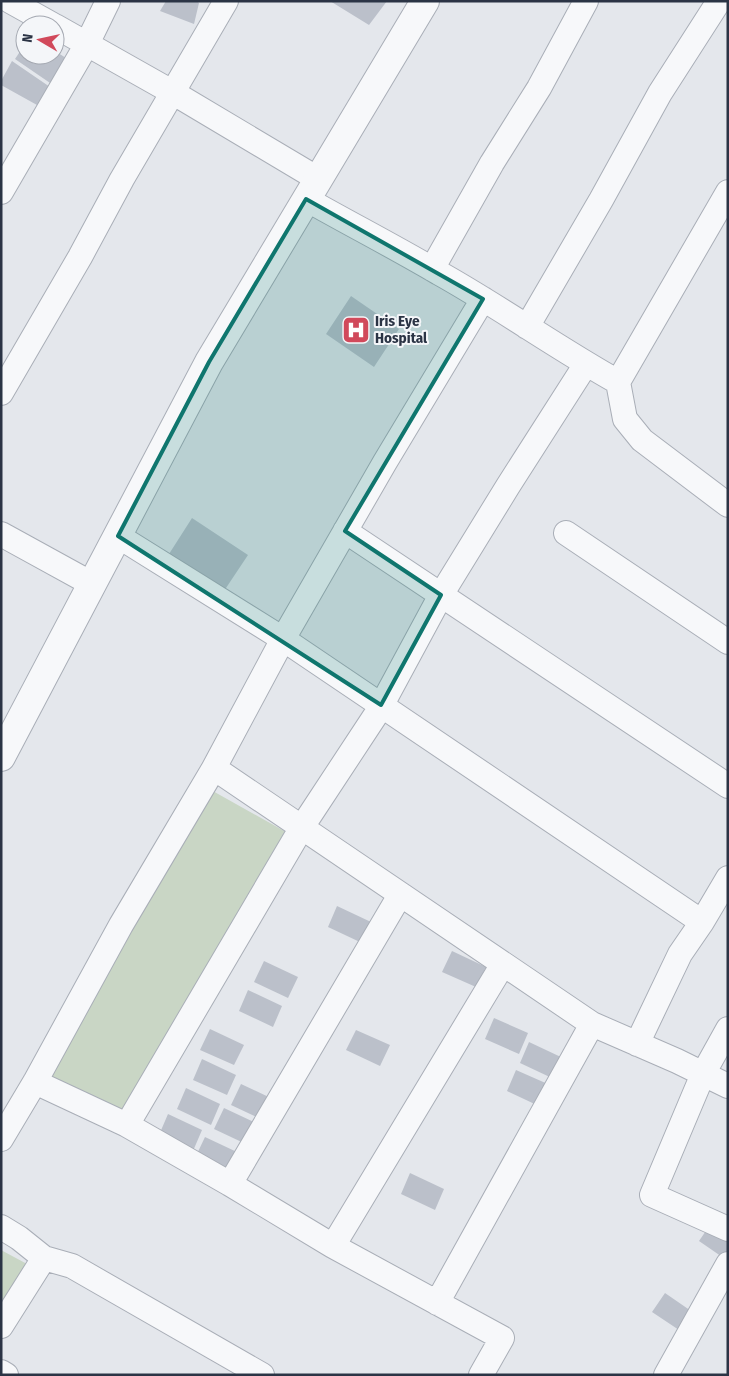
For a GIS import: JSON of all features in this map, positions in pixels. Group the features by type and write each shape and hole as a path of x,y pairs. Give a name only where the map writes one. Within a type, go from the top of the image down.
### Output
{"street":[{"path":"10,1 35,15"},
{"path":"1,192 87,44 108,1"},
{"path":"1,392 9,362 80,257 122,179 226,1"},
{"path":"1,757 208,362 425,1"},
{"path":"432,269 492,163 539,88 586,1"},
{"path":"527,327 602,200 660,94 719,1"},
{"path":"65,32 172,92 432,269 618,382"},
{"path":"725,203 618,382 625,419 642,440 728,505"},
{"path":"1,1140 121,925 214,768 283,639 344,531 483,299"},
{"path":"128,1126 302,828 381,705 441,595 586,364"},
{"path":"344,531 728,786"},
{"path":"566,533 728,642"},
{"path":"1,534 92,584"},
{"path":"118,536 283,639 702,922"},
{"path":"214,768 592,1024 728,1086"},
{"path":"637,1044 680,954 702,922 728,878"},
{"path":"230,1184 400,894"},
{"path":"332,1246 502,964"},
{"path":"437,1303 592,1024"},
{"path":"728,1029 704,1074 652,1195 728,1229"},
{"path":"35,1082 128,1126 230,1184 332,1246 502,1338 481,1375"},
{"path":"1,1227 44,1258 72,1266 262,1375"},
{"path":"1,1326 44,1258"},
{"path":"666,1375 728,1264"},
{"path":"1,1372 6,1375"}],"highlighted area":[{"path":"306,199 483,299 345,531 441,595 381,705 118,536 209,362"}],"green space":[{"path":"211,790 286,832 121,1113 46,1080"},
{"path":"1,1250 27,1264 1,1303"}],"building":[{"path":"166,1 197,1 199,3 194,24 160,11"},
{"path":"330,1 387,1 369,25"},
{"path":"12,61 15,65 18,65 50,87 37,105 1,85 1,81"},
{"path":"24,65 63,65 53,85"},
{"path":"351,296 399,329 374,367 326,334"},
{"path":"192,518 248,555 224,591 169,554"},
{"path":"337,906 371,922 362,943 328,927"},
{"path":"452,951 486,967 476,987 442,972"},
{"path":"264,961 298,977 288,998 254,982"},
{"path":"248,990 282,1006 273,1027 239,1011"},
{"path":"494,1018 528,1033 519,1054 485,1039"},
{"path":"210,1029 244,1045 234,1065 200,1050"},
{"path":"356,1030 390,1045 380,1066 346,1050"},
{"path":"529,1042 563,1058 554,1079 520,1063"},
{"path":"202,1059 236,1075 227,1095 193,1080"},
{"path":"516,1070 550,1085 541,1107 507,1091"},
{"path":"241,1084 275,1100 265,1121 231,1105"},
{"path":"186,1088 220,1104 211,1125 177,1109"},
{"path":"224,1108 258,1124 248,1145 214,1129"},
{"path":"168,1114 202,1130 193,1151 159,1135"},
{"path":"205,1137 239,1153 230,1174 195,1158"},
{"path":"410,1173 444,1189 435,1210 401,1194"},
{"path":"712,1222 728,1233 728,1261 699,1241"},
{"path":"665,1293 694,1313 682,1332 652,1312"}],"place":[{"name":"Iris Eye Hospital","path":"356,330"}]}
